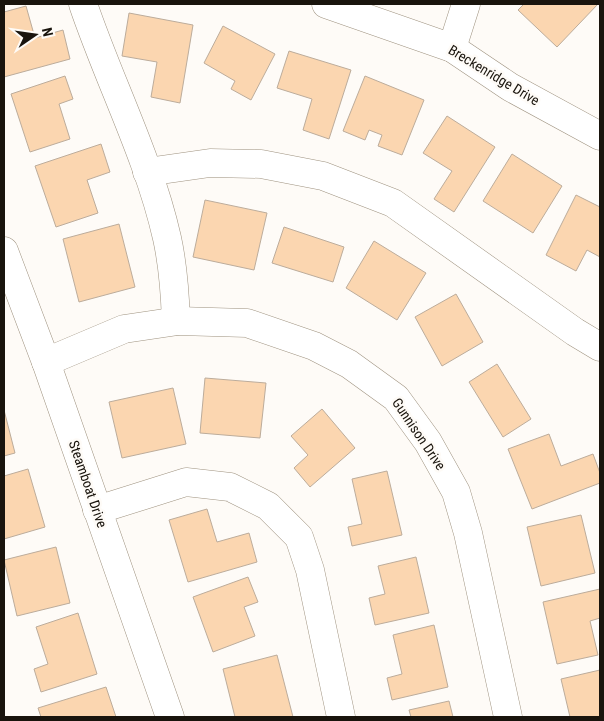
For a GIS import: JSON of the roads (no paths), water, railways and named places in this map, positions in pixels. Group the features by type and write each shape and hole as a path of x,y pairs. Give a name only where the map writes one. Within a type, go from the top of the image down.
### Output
{"street":[{"path":"83,4 96,43 152,182 167,238 174,279 176,321"},
{"name":"Breckenridge Drive","path":"326,4 452,48 510,87 600,136"},
{"path":"452,48 466,4"},
{"path":"147,172 210,162 261,164 323,176 393,203 575,332 600,347"},
{"name":"Steamboat Drive","path":"4,251 46,362 170,717"},
{"name":"Gunnison Drive","path":"46,362 124,329 176,321 247,323 314,346 349,364 396,398 428,442 456,492 468,533 508,717"},
{"path":"98,510 186,482 230,488 268,506 300,537 310,570 341,717"}]}
